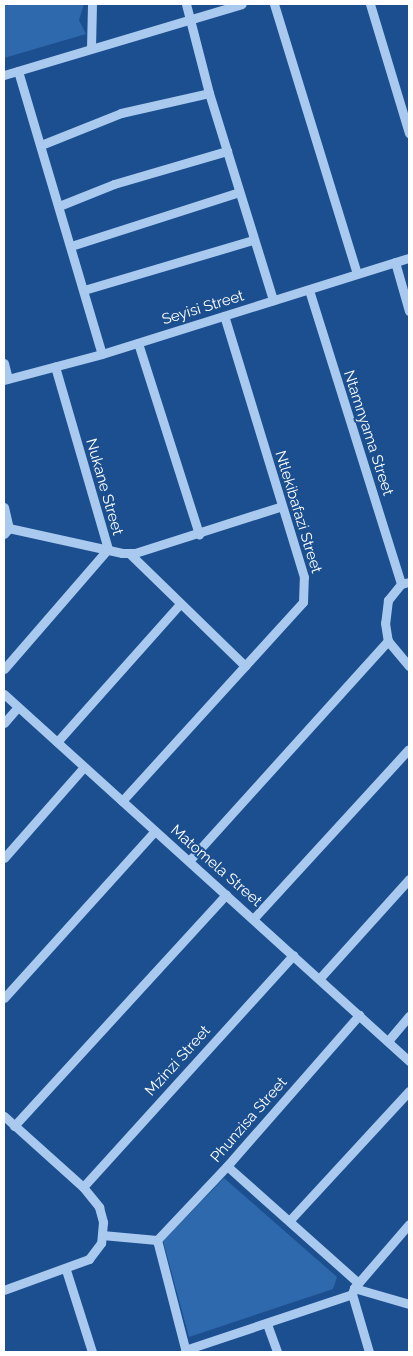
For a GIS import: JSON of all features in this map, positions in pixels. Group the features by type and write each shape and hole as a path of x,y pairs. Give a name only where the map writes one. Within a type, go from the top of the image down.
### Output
{"street":[{"path":"91,48 92,4"},
{"path":"186,4 209,93 273,300"},
{"path":"4,75 236,4"},
{"path":"274,4 357,274"},
{"path":"370,4 409,133"},
{"path":"18,71 102,354"},
{"path":"41,146 121,114 209,93"},
{"path":"58,206 122,182 227,152"},
{"path":"71,246 239,192"},
{"path":"84,290 253,240"},
{"name":"Seyisi Street","path":"6,379 102,354 409,258"},
{"path":"395,262 409,311"},
{"name":"Ntamnyama Street","path":"309,290 405,583"},
{"name":"Ntlekibafazi Street","path":"122,801 303,602 304,577 224,316"},
{"path":"138,343 199,534"},
{"path":"4,363 6,379"},
{"name":"Nukane Street","path":"4,669 108,548 55,367"},
{"path":"4,507 6,530 129,553 199,534 282,506"},
{"path":"129,553 245,666"},
{"path":"405,583 388,600 385,610 388,641 409,666"},
{"path":"57,742 180,604"},
{"path":"189,861 388,641"},
{"name":"Matomela Street","path":"4,694 226,895 254,918 409,1061"},
{"path":"4,723 18,707"},
{"path":"254,918 409,748"},
{"path":"4,858 84,767"},
{"path":"4,998 155,831"},
{"path":"319,978 409,879"},
{"path":"14,1126 226,895"},
{"name":"Mzinzi Street","path":"83,1186 293,955"},
{"name":"Phunzisa Street","path":"156,1240 227,1166 359,1015"},
{"path":"388,1041 409,1016"},
{"path":"290,1220 409,1091"},
{"path":"4,1116 83,1186 103,1214 102,1235 94,1255 66,1270 4,1290"},
{"path":"227,1166 290,1220 354,1288 369,1352"},
{"path":"102,1235 156,1240 186,1351 267,1324 354,1288 409,1224"},
{"path":"66,1270 92,1352"},
{"path":"354,1288 409,1304"},
{"path":"267,1324 277,1352"}],"shaded area":[{"path":"4,4 84,4 79,20 86,34 4,58"},
{"path":"224,1178 337,1277 333,1289 189,1337 163,1241"}]}
